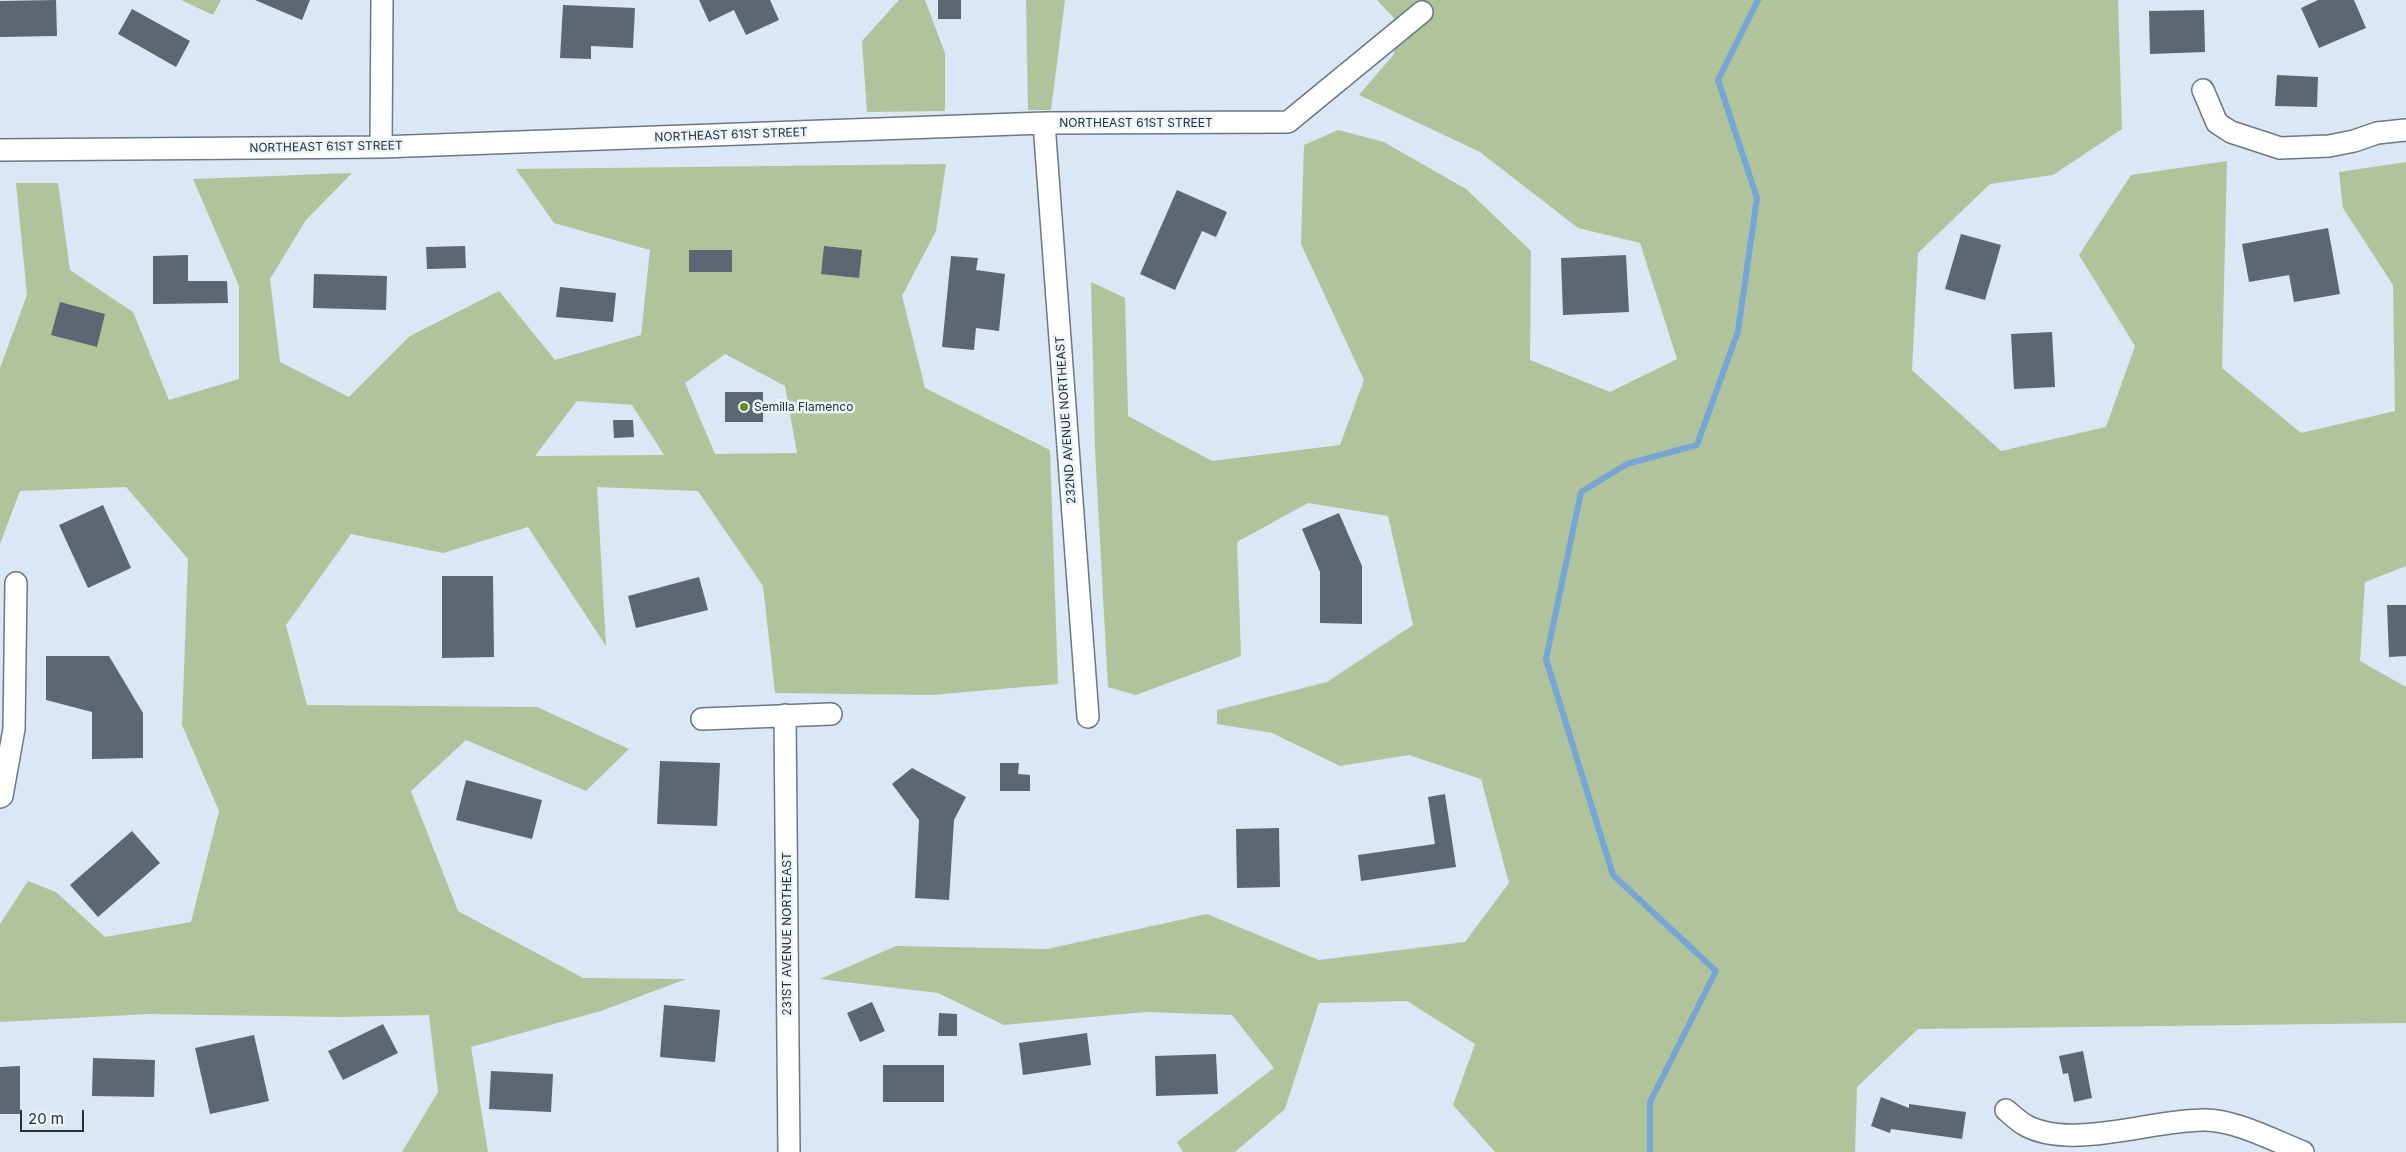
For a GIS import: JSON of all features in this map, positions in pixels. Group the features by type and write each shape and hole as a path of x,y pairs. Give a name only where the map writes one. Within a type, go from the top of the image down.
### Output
{"street":[{"path":"381,147 382,0"},
{"name":"NORTHEAST 61ST STREET","path":"0,150 381,147 1044,123 1288,122 1422,12"},
{"path":"2203,90 2217,123 2231,132 2280,148 2330,146 2354,142 2378,133 2406,130"},
{"name":"232ND AVENUE NORTHEAST","path":"1044,123 1088,717"},
{"path":"1,796 14,729 16,583"},
{"path":"702,719 831,714"},
{"name":"231ST AVENUE NORTHEAST","path":"785,715 789,1152"},
{"path":"2006,1110 2025,1125 2054,1134 2113,1133 2206,1120 2241,1128 2303,1152"}],"green space":[{"path":"181,0 221,0 213,15"},
{"path":"899,0 925,0 945,53 945,111 867,112 862,41"},
{"path":"1026,0 1065,0 1051,110 1028,110"},
{"path":"1377,0 2118,0 2122,129 2053,175 1990,184 1918,253 1912,370 2001,451 2106,427 2135,346 2079,255 2131,175 2227,161 2222,368 2301,433 2395,411 2393,285 2343,208 2339,172 2406,162 2406,566 2365,582 2360,661 2406,687 2406,1023 1918,1029 1857,1087 1855,1152 1495,1152 1453,1105 1475,1044 1407,1001 1319,1003 1285,1109 1235,1152 1183,1152 1177,1142 1274,1068 1232,1015 1145,1012 1004,1025 938,993 820,979 896,946 1047,949 1207,914 1319,960 1465,942 1509,883 1481,779 1409,755 1340,766 1272,733 1217,724 1217,710 1327,682 1413,625 1388,516 1308,503 1237,542 1241,656 1136,695 1108,687 1095,450 1091,282 1125,298 1128,416 1212,461 1340,445 1364,380 1301,244 1304,145 1338,130 1384,142 1466,189 1531,251 1530,360 1610,392 1677,359 1640,243 1578,228 1480,152 1359,95 1394,54 1394,18"},
{"path":"946,164 936,231 902,296 925,388 1050,450 1058,684 932,695 775,693 763,586 698,491 597,487 606,646 528,527 443,553 351,534 286,625 307,705 537,707 629,749 586,791 466,740 411,791 458,911 583,978 686,979 601,1011 471,1047 488,1152 402,1152 438,1092 429,1015 340,1017 148,1014 0,1022 0,924 28,881 56,892 105,937 191,922 219,811 182,725 188,559 126,487 20,491 0,544 0,368 27,295 16,183 58,183 70,270 133,312 169,400 239,379 239,286 193,179 352,173 306,220 270,279 280,362 349,397 410,336 499,291 555,360 641,335 650,250 554,223 516,169","holes":["725,354 785,386 797,453 715,454 685,383","577,401 632,405 664,455 535,456"]}],"building":[{"path":"56,0 57,36 0,37 0,1"},
{"path":"255,0 310,0 302,20"},
{"path":"699,0 770,0 779,20 746,35 734,10 709,22"},
{"path":"938,0 961,0 961,19 938,19"},
{"path":"2318,0 2354,0 2366,28 2319,48 2301,8"},
{"path":"563,5 635,8 633,48 591,46 591,59 560,58"},
{"path":"132,9 190,41 176,67 118,34"},
{"path":"2204,10 2205,52 2150,54 2149,11"},
{"path":"2277,75 2318,77 2317,107 2275,106"},
{"path":"1177,190 1227,212 1216,237 1202,231 1175,290 1140,274"},
{"path":"2328,228 2340,294 2294,302 2289,275 2249,282 2242,244"},
{"path":"1961,234 2001,245 1985,300 1945,289"},
{"path":"465,246 466,268 427,269 426,247"},
{"path":"824,246 862,250 859,278 821,274"},
{"path":"689,250 732,250 732,272 689,272"},
{"path":"188,255 188,281 227,281 228,303 153,304 153,256"},
{"path":"1626,255 1629,312 1563,315 1561,258"},
{"path":"951,256 978,258 976,270 1005,274 999,331 976,328 974,350 942,347"},
{"path":"314,274 387,276 386,310 313,308"},
{"path":"560,287 616,293 613,322 556,317"},
{"path":"60,302 105,314 97,347 51,335"},
{"path":"2052,332 2055,387 2014,389 2011,334"},
{"name":"Semilla Flamenco","path":"725,392 763,392 763,422 725,422"},
{"path":"613,420 633,420 634,437 614,438"},
{"path":"103,505 131,568 88,588 59,525"},
{"path":"1339,513 1362,566 1362,624 1320,623 1320,572 1302,529"},
{"path":"442,576 493,576 494,657 442,658"},
{"path":"699,577 708,610 636,628 628,596"},
{"path":"2387,605 2406,605 2406,656 2389,657"},
{"path":"46,656 109,656 143,713 143,758 92,759 92,712 46,700"},
{"path":"660,761 720,763 717,826 657,824"},
{"path":"1000,763 1019,763 1018,774 1030,775 1030,791 1000,791"},
{"path":"912,768 966,797 954,820 949,900 915,898 919,820 892,784"},
{"path":"466,780 542,800 532,839 456,820"},
{"path":"1445,794 1456,867 1361,881 1358,855 1435,844 1428,797"},
{"path":"1279,828 1280,887 1237,888 1236,829"},
{"path":"132,831 160,863 98,917 70,885"},
{"path":"872,1002 885,1031 860,1042 847,1013"},
{"path":"664,1005 720,1010 715,1062 660,1057"},
{"path":"939,1013 957,1014 957,1036 938,1036"},
{"path":"383,1024 398,1053 343,1080 328,1051"},
{"path":"1087,1033 1091,1065 1023,1075 1019,1043"},
{"path":"254,1035 269,1101 210,1114 195,1048"},
{"path":"2083,1051 2092,1098 2074,1102 2068,1073 2063,1074 2059,1056"},
{"path":"1216,1054 1218,1094 1156,1096 1155,1056"},
{"path":"93,1058 155,1060 154,1097 92,1096"},
{"path":"883,1065 944,1065 944,1102 883,1102"},
{"path":"20,1066 20,1114 0,1114 0,1067"},
{"path":"491,1071 553,1074 551,1112 489,1109"},
{"path":"1881,1097 1909,1108 1909,1104 1966,1112 1962,1139 1891,1129 1890,1133 1871,1126"}],"waterway":[{"path":"1650,1152 1650,1102 1716,971 1613,875 1546,659 1581,492 1627,464 1697,445 1738,331 1757,198 1718,80 1758,0"}],"place":[{"name":"Semilla Flamenco","path":"744,407"}]}
